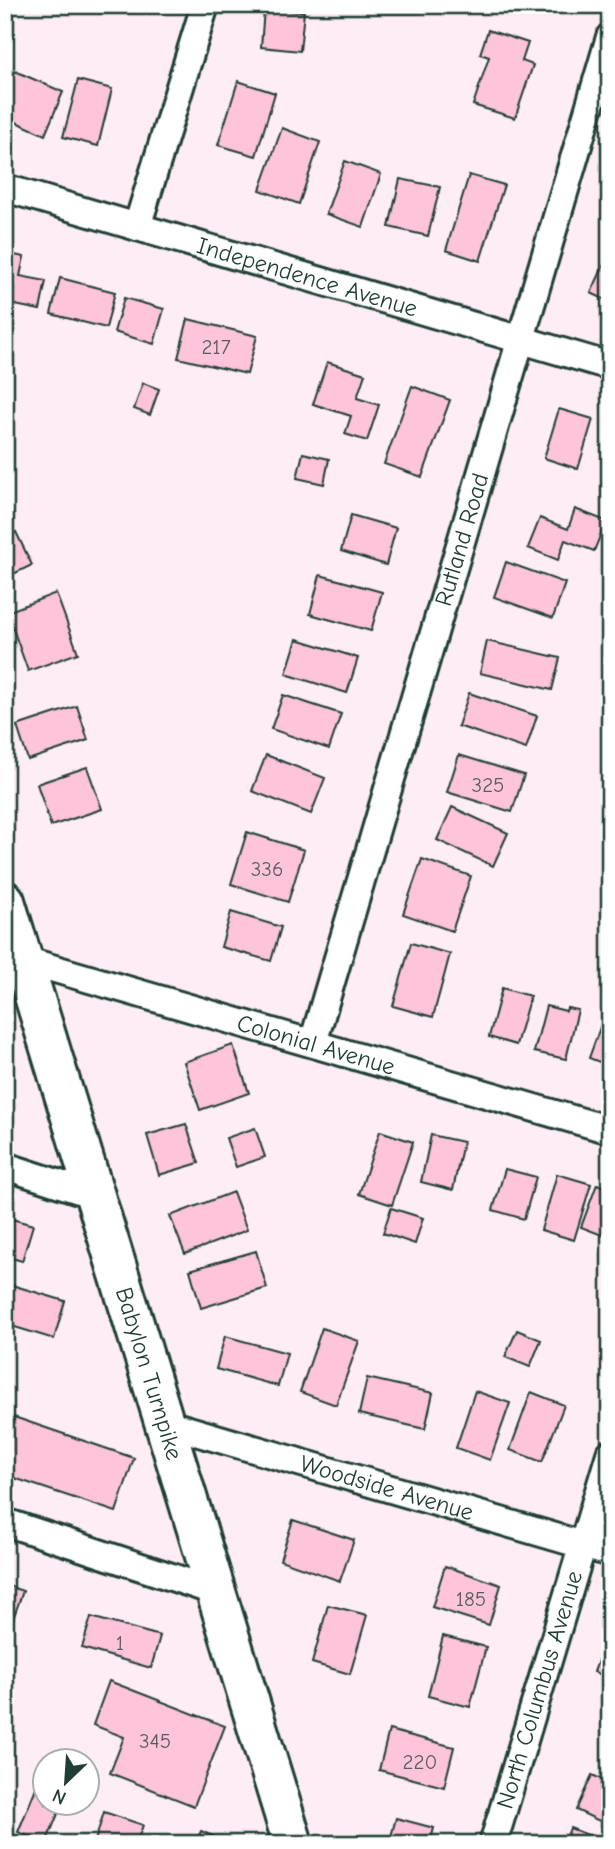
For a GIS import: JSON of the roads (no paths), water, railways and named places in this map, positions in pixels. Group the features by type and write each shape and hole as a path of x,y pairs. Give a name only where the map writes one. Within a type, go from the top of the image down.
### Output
{"main road":[{"name":"Babylon Turnpike","path":"5,901 293,1844"}],"street":[{"path":"137,227 205,5"},
{"name":"Rutland Road","path":"313,1043 610,37"},
{"name":"Independence Avenue","path":"5,188 610,366"},
{"name":"Colonial Avenue","path":"24,960 610,1130"},
{"path":"5,1166 94,1195"},
{"name":"Woodside Avenue","path":"165,1423 610,1553"},
{"name":"North Columbus Avenue","path":"493,1844 610,1454"},
{"path":"5,1522 217,1592"}]}
